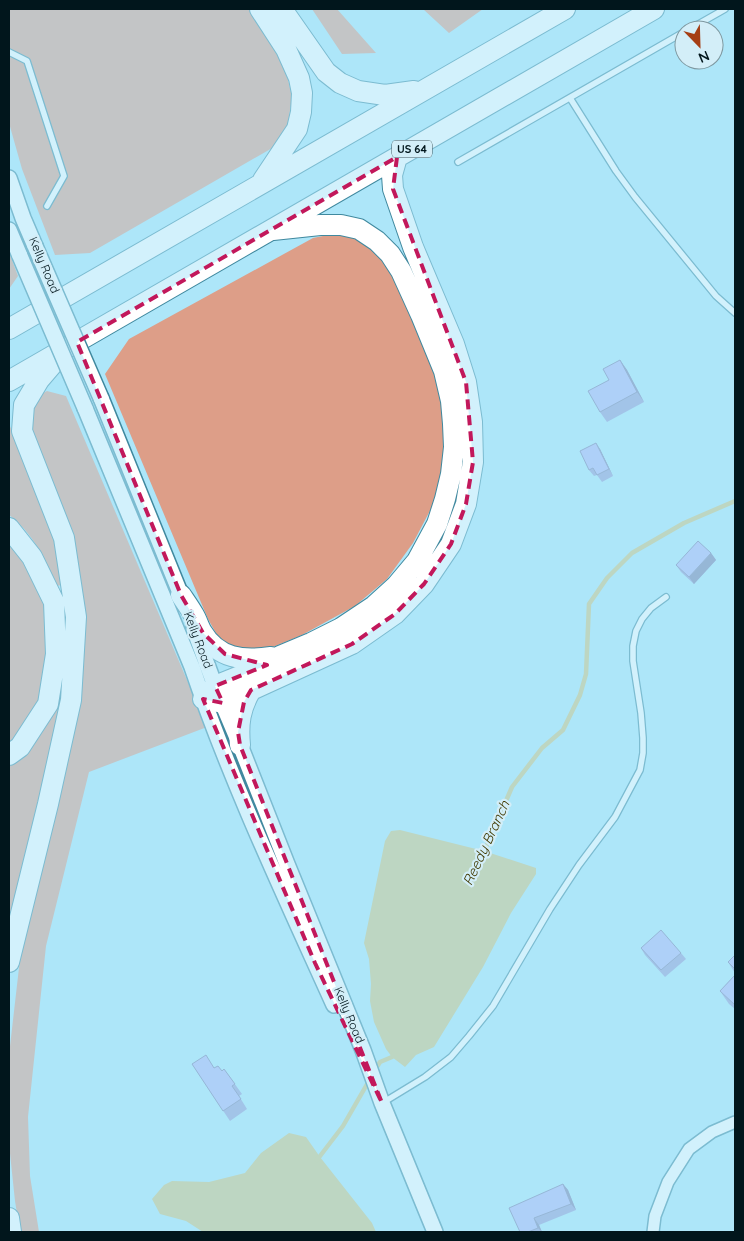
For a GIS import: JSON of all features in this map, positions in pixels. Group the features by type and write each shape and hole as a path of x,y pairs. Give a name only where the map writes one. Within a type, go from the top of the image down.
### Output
{"highway":[{"path":"260,9 286,49 299,78 302,92 301,112 297,129 260,184"},
{"path":"282,9 326,72 340,83 358,91 385,94 424,90"},
{"path":"9,329 564,9"},
{"name":"US 64","path":"9,381 654,9"},
{"path":"213,696 251,690 352,644 395,614 424,584 451,544 466,504 473,462 472,422 466,382 454,344 413,247 393,189 392,175 397,157"},
{"path":"213,696 280,656 341,628 374,606 396,586 417,560 436,524 452,474 454,446 451,401 444,371 401,271 390,254 377,241 359,229 341,225 320,225 272,230"},
{"path":"9,315 33,315"},
{"path":"9,962 48,804 71,700 76,617 64,538 22,432 24,405 39,380 67,348"},
{"path":"9,528 32,557 54,602 56,654 48,704 20,747 9,755"},
{"path":"181,595 206,637 225,654 242,659 280,656"},
{"path":"240,745 238,732 240,717 244,702 251,690"},
{"path":"9,1218 11,1232"}],"main road":[{"name":"Kelly Road","path":"9,178 20,211 101,398 181,595 258,836 343,1025 382,1103"},
{"name":"Kelly Road","path":"9,230 192,666 213,696 240,745 286,864 363,1050 382,1103 435,1232"}],"street":[{"path":"653,1232 655,1216 668,1182 689,1149 712,1132 735,1122"}],"lane":[{"path":"706,20 725,9"},
{"path":"458,162 674,38"},
{"path":"9,52 27,62 64,176 47,206"},
{"path":"570,98 635,198 716,296 735,313"},
{"path":"382,1103 425,1077 451,1057 469,1036 493,1006 550,908 615,817 640,770 643,753 641,713 633,661 636,631 642,619 651,608 666,597"}],"highlighted area":[{"path":"397,157 393,189 466,382 473,462 466,504 451,544 424,584 395,614 352,644 251,690 244,702 238,732 240,745 382,1103 315,963 215,730 203,699 223,703 215,686 267,665 225,654 203,633 181,595 77,342"}],"shaded area":[{"path":"9,9 249,9 255,15 284,62 292,97 288,124 274,147 90,253 55,255 22,169 9,123"},
{"path":"312,9 337,9 376,53 342,54"},
{"path":"423,9 483,9 449,33"},
{"path":"338,233 360,239 381,256 395,277 436,372 445,416 445,460 433,505 413,543 387,579 355,606 302,635 268,649 241,650 221,642 208,619 105,374 129,339 313,238"},
{"path":"9,252 18,276 9,289"},
{"path":"47,391 66,396 207,727 89,772 46,946 28,1117 30,1176 39,1232 20,1232 9,1144 9,1055 20,959 36,882 70,743 76,554 63,507 33,431 32,408 39,395"},
{"path":"9,424 45,505 57,544 65,584 57,586 48,566 31,538 9,515"},
{"path":"9,538 27,560 46,602 51,632 38,701 19,734 9,743"},
{"path":"56,698 63,700 9,925 9,767 30,746"},
{"path":"400,830 484,851 536,868 536,874 511,913 483,967 434,1047 416,1055 405,1067 392,1057 386,1049 374,1022 370,1001 369,959 364,943 385,841 391,831"},
{"path":"289,1133 306,1137 372,1223 376,1232 203,1232 186,1221 160,1214 152,1199 164,1185 172,1181 209,1182 245,1173 261,1153"}],"building":[{"path":"620,360 637,392 600,412 588,391 609,380 603,369"},
{"path":"596,443 609,469 597,475 593,468 589,470 580,451"},
{"path":"698,541 711,553 689,577 676,565"},
{"path":"661,930 681,953 661,970 641,948"},
{"path":"735,955 735,969 728,962"},
{"path":"735,975 735,1005 720,991"},
{"path":"206,1055 214,1068 218,1066 222,1071 224,1069 235,1084 232,1086 241,1099 223,1111 192,1064"},
{"path":"563,1184 571,1204 534,1218 538,1228 528,1232 520,1232 509,1208"}],"waterway":[{"name":"Reedy Branch","path":"483,854 512,787 542,748 563,730 580,695 586,674 589,604 607,578 632,553 684,523 735,501"},
{"name":"Reedy Branch","path":"375,1070 380,1062 392,1057 394,1053"},
{"name":"Reedy Branch","path":"317,1160 343,1126 370,1079"}]}
